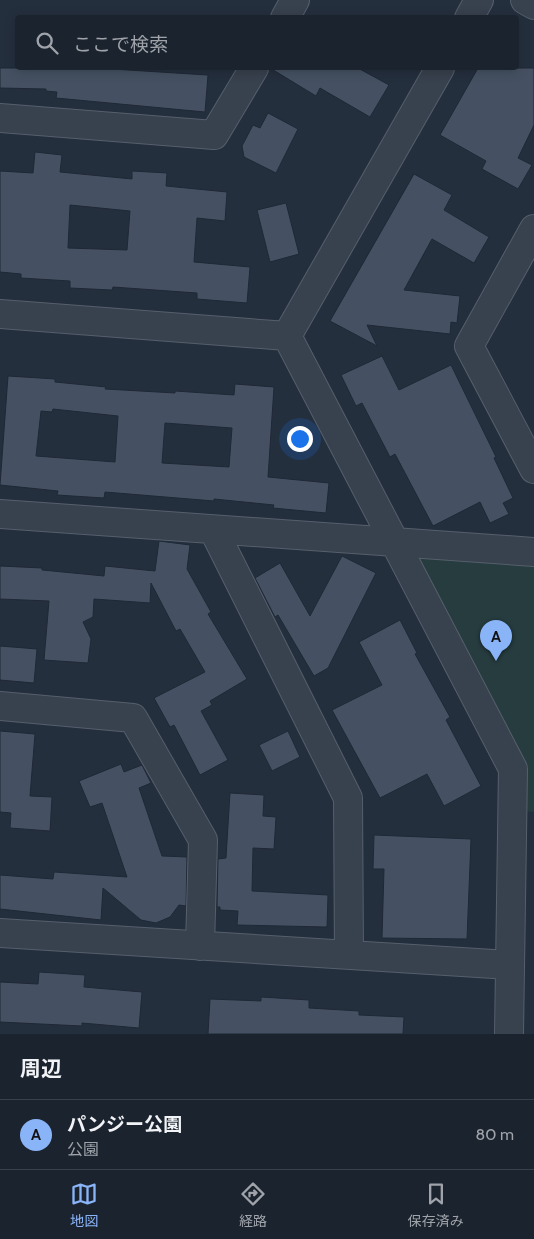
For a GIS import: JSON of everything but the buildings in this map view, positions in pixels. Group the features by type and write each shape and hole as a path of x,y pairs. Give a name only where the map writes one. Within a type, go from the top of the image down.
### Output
{"street":[{"path":"286,15 295,0"},
{"path":"470,15 478,0"},
{"path":"525,0 534,5"},
{"path":"0,118 214,135 253,70"},
{"path":"287,336 439,70"},
{"path":"534,229 469,346 534,469"},
{"path":"0,314 287,336"},
{"path":"287,336 513,769 509,1034"},
{"path":"0,514 214,531 534,552"},
{"path":"214,531 348,798 349,955"},
{"path":"0,706 132,718 203,840 200,946"},
{"path":"0,933 510,965"}],"green space":[{"path":"395,542 534,553 534,812 512,810 513,769"}],"place":[{"name":"パンジー公園","path":"496,661"}]}
